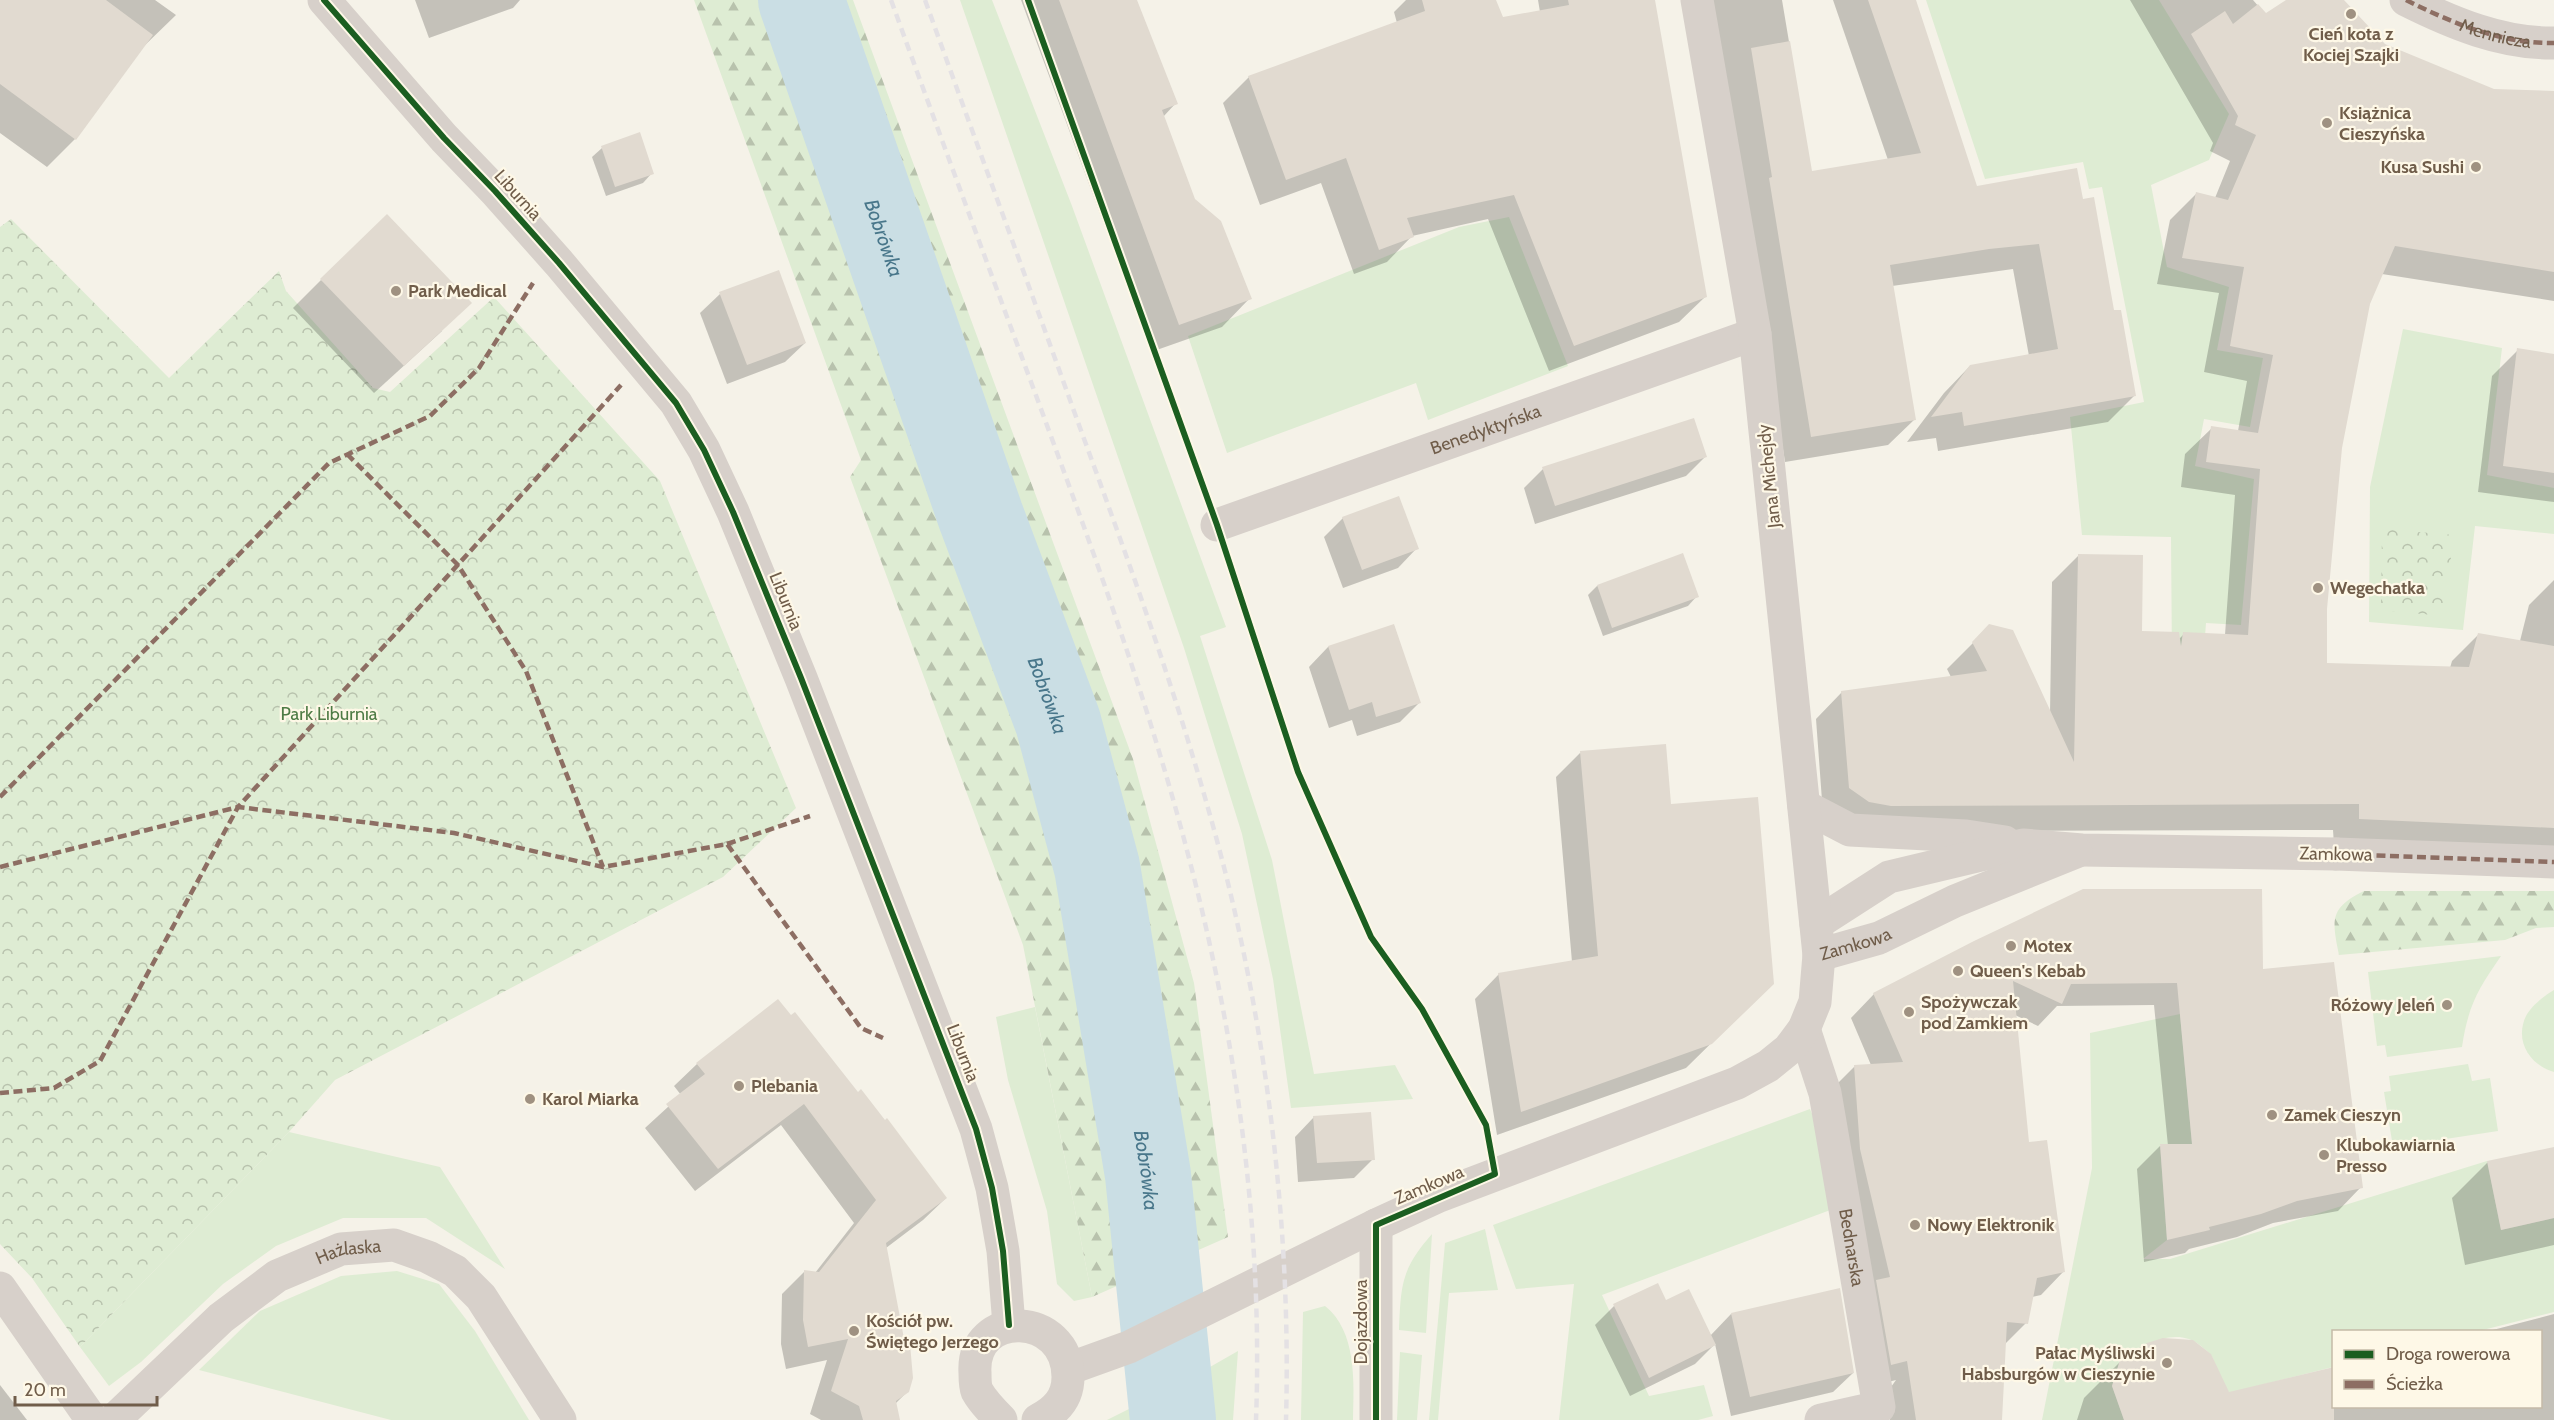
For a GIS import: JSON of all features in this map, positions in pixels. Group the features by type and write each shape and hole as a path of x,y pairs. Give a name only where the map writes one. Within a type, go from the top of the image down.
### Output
{"street":[{"name":"Liburnia","path":"324,0 444,138 495,190 559,263 676,403 704,450 733,512 801,678 976,1129 992,1188 1003,1251 1009,1325"},
{"name":"Jana Michejdy","path":"1697,0 1755,334 1818,940"},
{"name":"Mennicza","path":"2406,0 2444,18 2499,37 2554,43"},
{"name":"Benedyktyńska","path":"1217,525 1755,334"},
{"name":"Zamkowa","path":"1804,806 1850,830 1966,836 2023,845 2082,850 2336,854 2554,862"},
{"name":"Zamkowa","path":"1068,1369 1129,1347 1376,1225 1495,1174 1737,1083 1768,1066 1789,1049 1804,1029 1815,1002 1818,940 1889,877 2023,845"},
{"name":"Zamkowa","path":"1818,940 1879,938 1955,901 2082,850"},
{"name":"Bednarska","path":"1804,1029 1825,1093 1879,1407 1821,1420"},
{"name":"Dojazdowa","path":"1376,1225 1376,1420"},
{"name":"Hażlaska","path":"114,1420 221,1318 277,1276 340,1249 394,1245 428,1257 455,1271 481,1297 560,1420"},
{"path":"0,1288 92,1420"},
{"path":"989,1416 976,1389 975,1366 978,1352 992,1334 1009,1325 1026,1326 1041,1331 1054,1340 1063,1353 1068,1369 1068,1385 1063,1400 1050,1414 1038,1420"}],"green space":[{"path":"694,0 853,0 1133,759 1194,983 1228,1237 1092,1297 1023,945 850,477 861,460"},
{"path":"960,0 992,0 1072,206 1226,627 1200,636 1272,860 1314,1074 1395,1065 1413,1099 1291,1108 1273,979 1242,834 1184,648"},
{"path":"1926,0 2159,0 2229,114 2209,160 2151,185 2167,267 2229,287 2217,350 2263,358 2250,427 2204,419 2195,466 2254,479 2241,625 2206,623 2203,664 2172,663 2171,537 2082,535 2070,417 2144,402 2102,187 2089,189 2083,162 1985,179"},
{"path":"1509,217 1568,366 1428,420 1416,383 1227,453 1188,336 1459,227"},
{"name":"Park Liburnia","path":"11,219 169,378 279,271 286,291 373,388 390,392 494,297 660,481 796,808 723,877 335,1080 289,1132 80,1347 32,1278 0,1244 0,227"},
{"path":"2403,329 2502,348 2487,475 2554,488 2554,534 2475,526 2463,630 2369,622 2370,487"},
{"path":"2382,529 2454,535 2443,616 2381,610"},
{"path":"2364,891 2554,891 2554,927 2536,928 2505,940 2339,955 2335,933 2336,916 2344,903"},
{"path":"2501,956 2475,999 2467,1020 2462,1047 2387,1057 2385,1045 2377,1046 2368,972"},
{"path":"2554,990 2554,1072 2545,1069 2531,1058 2523,1043 2522,1034 2528,1012 2538,1001"},
{"path":"1035,1007 1092,1297 1074,1301 1057,1284 1047,1211 1008,1080 996,1017"},
{"path":"2180,1014 2192,1144 2160,1145 2167,1240 2143,1259 2170,1259 2487,1161 2501,1230 2554,1218 2554,1312 2483,1330 2332,1330 2332,1367 2229,1393 2223,1385 2211,1355 2201,1346 2181,1337 2159,1340 2120,1360 2112,1386 2124,1420 2042,1420 2092,1168 2090,1033"},
{"path":"2468,1064 2472,1081 2490,1078 2498,1131 2393,1147 2384,1092 2391,1091 2389,1076"},
{"path":"1810,1109 1817,1126 1833,1209 1602,1295 1649,1396 1704,1385 1713,1416 1698,1420 1559,1420 1574,1284 1516,1289 1493,1225"},
{"path":"289,1132 440,1167 505,1269 426,1218 343,1218 276,1246 223,1284 141,1362 109,1386 80,1347"},
{"path":"1485,1229 1498,1290 1449,1293 1438,1420 1429,1420 1445,1243"},
{"path":"1432,1234 1426,1333 1399,1330 1402,1289 1408,1268"},
{"path":"397,1271 439,1284 475,1331 529,1420 391,1420 199,1370 260,1311 341,1276"},
{"path":"1325,1306 1343,1329 1348,1343 1353,1374 1353,1420 1301,1420 1303,1312"},
{"path":"1238,1351 1233,1420 1188,1420 1189,1379"},
{"path":"1400,1352 1422,1355 1417,1420 1397,1420"},
{"path":"1151,1398 1151,1420 1107,1420"}],"building":[{"path":"0,0 106,0 153,35 76,140 0,84"},
{"path":"1059,0 1137,0 1178,104 1162,110 1195,199 1221,221 1252,299 1179,325"},
{"path":"1422,0 1496,0 1503,17 1569,5 1568,0 1655,0 1707,297 1574,346 1514,195 1407,218 1414,237 1379,250 1346,158 1286,180 1248,76 1425,11"},
{"path":"1868,0 1916,0 1977,186 2077,168 2083,199 2094,197 2114,310 2121,310 2136,396 1964,426 1962,412 1931,417 1970,365 2058,349 2039,244 1989,249 1890,265 1916,420 1811,437 1769,178 1772,177 1751,48 1790,41 1812,171 1921,153"},
{"path":"2286,0 2344,0 2385,44 2494,89 2554,91 2554,272 2395,246 2370,304 2342,448 2327,609 2327,663 2469,667 2478,633 2554,646 2554,828 2359,819 2359,804 1891,806 1869,802 1849,788 1841,691 1987,671 1972,642 1989,624 2013,630 2074,762 2078,554 2143,555 2142,631 2179,632 2181,646 2183,632 2248,635 2260,469 2206,462 2211,426 2258,433 2273,355 2230,346 2244,267 2182,258 2196,192 2228,200 2256,135 2235,125 2238,116 2191,34 2225,11 2233,24 2258,4 2266,13"},
{"path":"640,132 654,174 615,187 601,146"},
{"name":"Park Medical","path":"387,214 472,303 404,366 320,279"},
{"path":"779,270 806,343 747,365 719,292"},
{"path":"2517,348 2554,354 2554,473 2503,466"},
{"path":"1694,418 1707,457 1555,506 1542,467"},
{"path":"1399,496 1419,549 1362,570 1342,517"},
{"path":"1683,553 1699,597 1612,628 1597,585"},
{"path":"1394,624 1421,703 1376,717 1372,702 1349,710 1328,646"},
{"path":"1666,744 1671,804 1758,797 1774,984 1712,1044 1521,1112 1498,973 1598,956 1580,751"},
{"path":"2083,889 2262,889 2263,969 2334,962 2363,1188 2297,1201 2261,1214 2209,1227 2210,1230 2167,1240 2160,1144 2192,1144 2177,983 2071,984 2062,1004 2013,981 2029,1142 2047,1140 2065,1272 2037,1278 2028,1324 2007,1322 2002,1420 1916,1420 1907,1361 1891,1365 1876,1280 1890,1277 1860,1149 1854,1065 1903,1062 1873,993"},
{"path":"778,999 791,1015 795,1012 858,1092 861,1089 885,1120 887,1118 947,1198 886,1243 905,1344 910,1344 913,1378 909,1392 896,1401 900,1420 863,1420 859,1406 831,1391 848,1339 808,1347 803,1320 804,1270 819,1272 876,1200 804,1104 718,1169 666,1104 705,1074 696,1063"},
{"path":"1371,1112 1375,1160 1317,1163 1313,1116"},
{"path":"2554,1147 2554,1218 2501,1230 2487,1161"},
{"path":"1658,1283 1666,1300 1689,1289 1716,1345 1649,1378 1613,1304"},
{"path":"1840,1288 1854,1373 1750,1397 1731,1313"},
{"name":"Pałac Myśliwski Habsburgów w Cieszynie","path":"2163,1338 2193,1340 2211,1354 2229,1392 2332,1367 2334,1420 2124,1420 2112,1386 2120,1360 2147,1343"}],"waterway":[{"name":"Bobrówka","path":"801,0 981,517 1058,722 1097,867 1148,1175 1173,1420"}],"railway":[{"path":"891,0 1098,565 1138,683 1190,862 1221,999 1243,1139 1251,1209 1255,1279 1256,1420"},
{"path":"925,0 1140,595 1196,767 1228,883 1255,1015 1275,1150 1285,1285 1286,1420"}],"marked path":[{"path":"2406,0 2441,17 2496,36 2554,43"},
{"path":"0,797 329,463 430,416 479,368 533,283"},
{"path":"0,1093 54,1088 100,1061 238,807 621,385"},
{"path":"347,454 458,565 526,671 603,867"},
{"path":"0,867 238,807 454,833 603,867 727,844 861,1028 883,1038"},
{"path":"727,844 810,816"},
{"path":"2336,854 2554,862"}],"cycle path":[{"path":"324,0 444,138 559,263 676,403 704,450 733,512 801,678 976,1129 992,1188 1003,1251 1009,1325"},
{"path":"1028,0 1217,525 1298,772 1371,937 1422,1009 1486,1125 1495,1174 1376,1225 1376,1420"}],"place":[{"name":"Cień kota z Kociej Szajki","path":"2351,14"},
{"name":"Książnica Cieszyńska","path":"2327,123"},
{"name":"Kusa Sushi","path":"2476,167"},
{"name":"Park Medical","path":"396,291"},
{"name":"Wegechatka","path":"2318,588"},
{"name":"Motex","path":"2011,946"},
{"name":"Queen's Kebab","path":"1958,971"},
{"name":"Różowy Jeleń","path":"2447,1005"},
{"name":"Spożywczak pod Zamkiem","path":"1909,1012"},
{"name":"Plebania","path":"739,1086"},
{"name":"Karol Miarka","path":"530,1099"},
{"name":"Zamek Cieszyn","path":"2272,1115"},
{"name":"Klubokawiarnia Presso","path":"2324,1155"},
{"name":"Nowy Elektronik","path":"1915,1225"},
{"name":"Kościół pw. Świętego Jerzego","path":"854,1331"},
{"name":"Pałac Myśliwski Habsburgów w Cieszynie","path":"2167,1363"}]}
